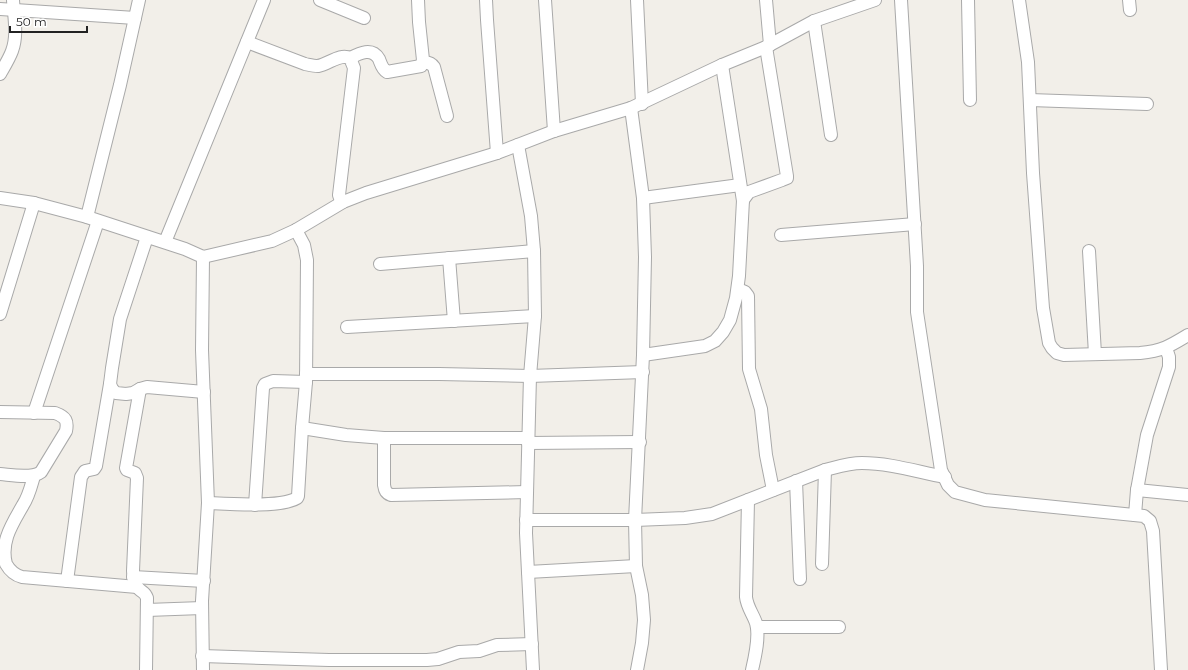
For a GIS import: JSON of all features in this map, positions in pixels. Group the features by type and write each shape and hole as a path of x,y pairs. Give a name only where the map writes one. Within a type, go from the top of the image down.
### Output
{"street":[{"path":"34,412 92,219 139,0"},
{"path":"165,242 264,0"},
{"path":"320,0 364,18"},
{"path":"418,0 423,63"},
{"path":"486,0 497,153"},
{"path":"545,0 554,131"},
{"path":"637,0 636,106 643,198 645,257 643,372 635,520 636,566 642,595 644,620 642,643 637,670"},
{"path":"743,201 744,196 749,192 787,178 788,176 768,46 766,0"},
{"path":"0,198 34,203 92,219 186,249 203,257 272,241 296,230 343,202 366,193 497,153 554,131 636,106 722,65 768,46 814,21 875,0"},
{"path":"901,0 915,224 917,312 941,470 948,485 955,492 985,500 1144,516 1150,521 1153,531 1161,670"},
{"path":"968,0 970,100"},
{"path":"1019,0 1028,62 1034,181 1043,308 1049,342 1052,348 1057,353 1064,355 1152,352 1166,348 1188,335"},
{"path":"0,9 13,5 135,18"},
{"path":"0,74 9,58 15,40 13,5"},
{"path":"814,21 831,135"},
{"path":"247,42 313,66 325,64 342,57 347,56 350,58 367,51 378,57 382,68 387,72 418,67 423,63 429,63 434,67 447,116"},
{"path":"343,202 339,194 354,68 350,58"},
{"path":"643,355 706,346 723,332 730,320 736,298 740,276 743,201 722,65"},
{"path":"1030,100 1147,104"},
{"path":"518,145 531,216 534,251 534,316 530,376 526,520 533,670"},
{"path":"643,198 740,185"},
{"path":"0,314 34,203"},
{"path":"781,235 915,224"},
{"path":"208,503 255,505 292,501 297,498 306,378 307,260 304,245 296,230"},
{"path":"67,581 81,477 85,471 94,469 96,466 120,319 147,237"},
{"path":"380,264 534,251"},
{"path":"1089,251 1096,354"},
{"path":"203,257 202,350 208,503 202,608 203,670"},
{"path":"449,258 454,321"},
{"path":"738,289 745,292 748,301 749,369 761,409 766,455 773,490"},
{"path":"346,327 534,316"},
{"path":"1135,515 1137,490 1146,434 1169,366 1169,357 1166,348"},
{"path":"255,505 263,388 265,384 273,381 306,378 439,374 530,376 643,372"},
{"path":"110,384 112,389 116,392 126,394 147,387 204,392"},
{"path":"140,389 126,468 127,470 135,473 137,478 135,582 146,594 147,598 146,670"},
{"path":"0,412 56,413 62,415 66,420 67,425 66,431 41,472 34,476 0,474"},
{"path":"302,428 346,435 384,438 640,442"},
{"path":"384,438 384,486 388,494 527,492"},
{"path":"526,520 635,520 685,518 712,514 825,470 860,463 881,464 945,477"},
{"path":"822,564 825,470"},
{"path":"34,476 26,499 4,537 2,547 5,561 12,573 17,576 67,581 204,581"},
{"path":"796,481 800,580"},
{"path":"1137,490 1188,494"},
{"path":"748,500 746,597 757,627 758,637 752,670"},
{"path":"528,572 636,566"},
{"path":"147,610 202,608"},
{"path":"757,627 839,627"},
{"path":"202,656 329,660 427,660 438,659 459,652 479,651 497,645 532,644"}]}
